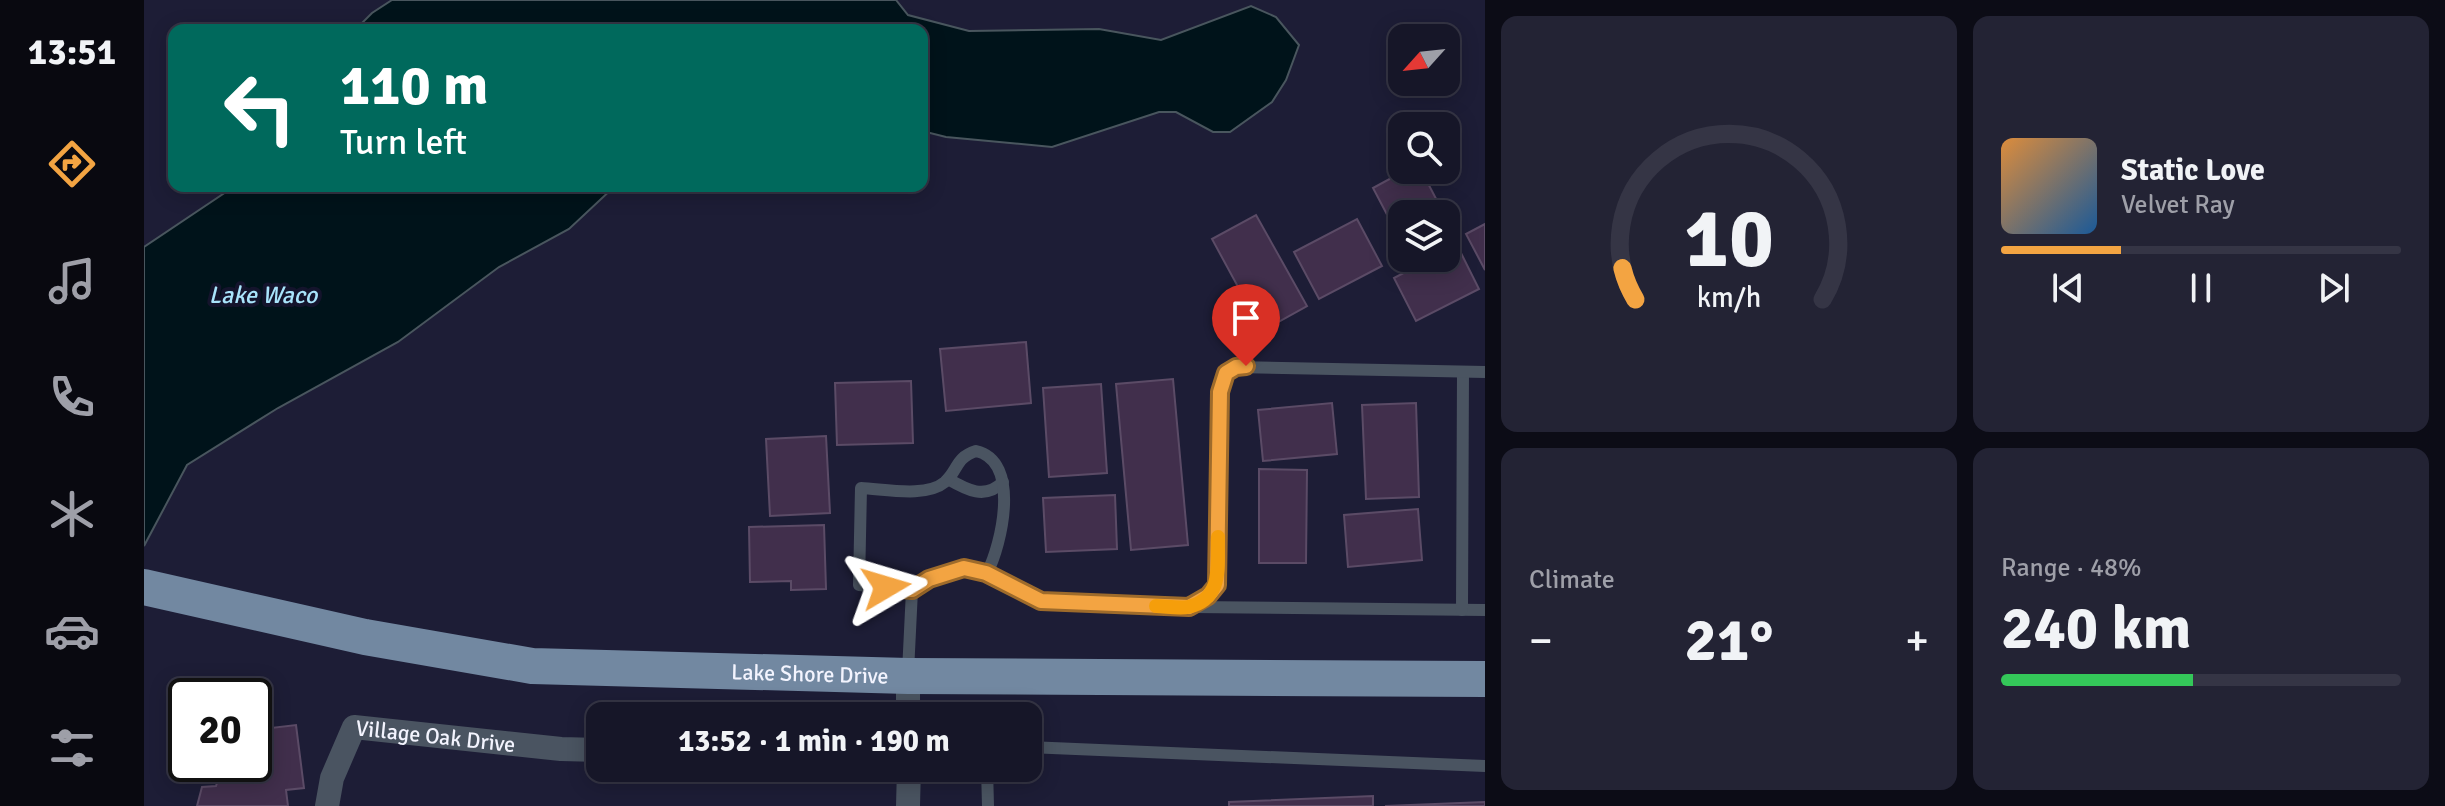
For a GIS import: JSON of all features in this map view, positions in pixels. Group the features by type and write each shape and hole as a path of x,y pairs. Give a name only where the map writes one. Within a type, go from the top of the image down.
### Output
{"main road":[{"name":"Lake Shore Drive","path":"150,588 365,637 532,666 908,676 1485,679"}],"street":[{"path":"908,676 908,702"},
{"name":"Village Oak Drive","path":"327,806 332,778 354,727 586,750"},
{"path":"908,806 909,782"}],"lane":[{"path":"1189,607 1208,596 1217,585 1220,392 1226,373 1246,366 1485,372"},
{"path":"1462,610 1463,372"},
{"path":"987,573 1001,536 1003,482 993,459 976,451 959,460 948,479 938,487 918,490 861,488 859,585 912,590 929,579 964,568 987,573 1041,601 1189,607 1485,610"},
{"path":"948,479 984,493 1003,482"},
{"path":"908,676 912,590"},
{"path":"1042,748 1485,766"},
{"path":"987,782 988,806"}],"water":[{"path":"392,0 896,0 908,15 969,31 1099,29 1161,40 1251,6 1276,17 1299,45 1286,80 1272,102 1230,132 1213,132 1176,112 1159,112 1052,147 928,132 928,24 361,24"},
{"name":"Lake Waco","path":"226,192 609,192 569,229 499,267 398,342 278,408 187,465 144,546 144,247"}],"building":[{"path":"1388,180 1388,184 1428,184 1437,200 1388,200 1388,216 1373,188"},
{"path":"1256,215 1307,306 1262,331 1212,239"},
{"path":"1357,219 1382,266 1319,299 1294,252"},
{"path":"1485,224 1485,270 1466,234"},
{"path":"1460,251 1479,289 1416,321 1394,278 1405,272 1460,272"},
{"path":"1026,342 1031,403 946,411 940,349"},
{"path":"1173,379 1188,545 1131,550 1116,384"},
{"path":"911,381 913,443 837,445 835,383"},
{"path":"1101,384 1107,473 1049,477 1043,388"},
{"path":"1332,403 1337,454 1263,461 1258,410"},
{"path":"1416,403 1419,497 1366,499 1362,405"},
{"path":"826,436 830,513 770,516 766,439"},
{"path":"1259,469 1307,470 1306,563 1259,563"},
{"path":"1115,495 1117,549 1046,552 1043,498"},
{"path":"1418,509 1422,560 1348,567 1344,515"},
{"path":"824,525 826,589 791,590 791,581 750,582 749,527"},
{"path":"296,725 304,788 286,790 288,806 197,806 202,787 216,786 217,782 272,782 272,728"},
{"path":"1373,796 1373,806 1229,806 1229,802"},
{"path":"1485,802 1485,806 1385,806"}],"slow traffic":[{"path":"1156,606 1189,607 1208,596 1217,585 1218,537"}],"route":[{"path":"886,587 912,590 929,579 964,568 986,573 1041,601 1189,607 1208,596 1217,585 1220,392 1226,373 1246,366"}]}
